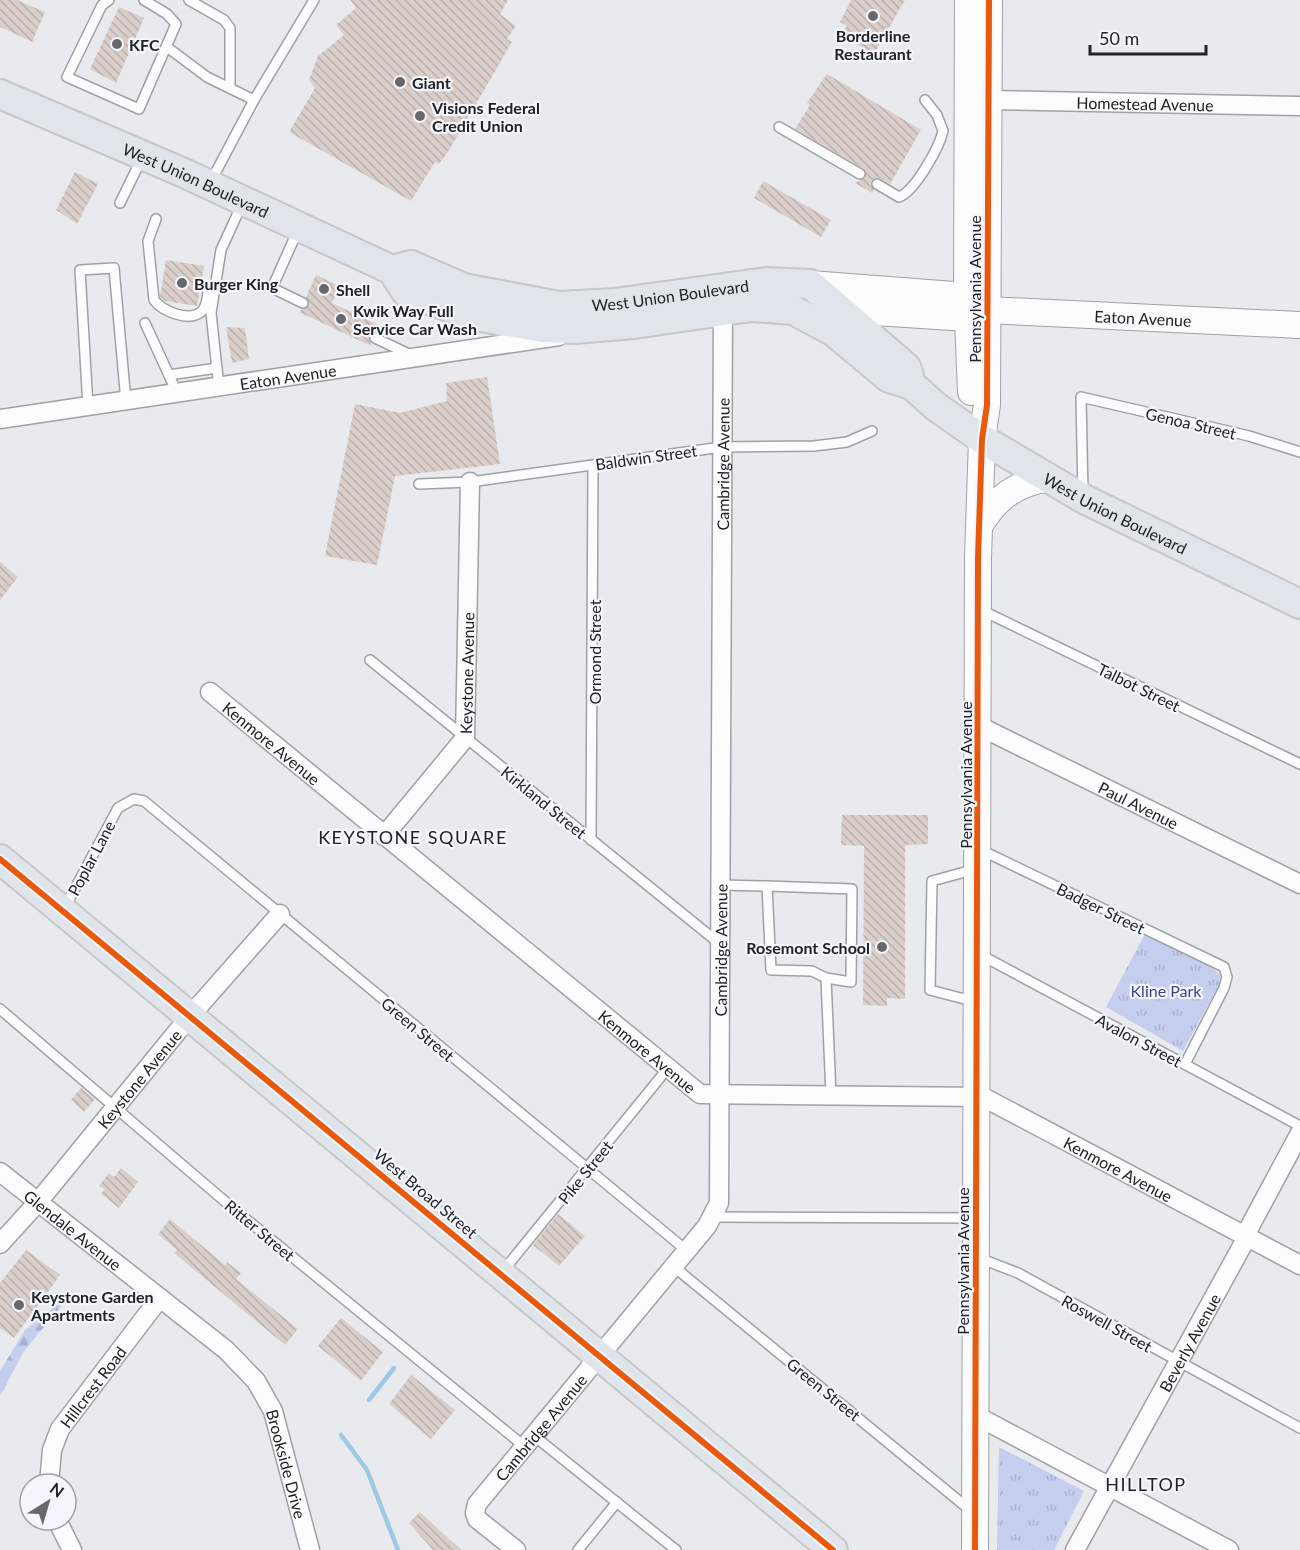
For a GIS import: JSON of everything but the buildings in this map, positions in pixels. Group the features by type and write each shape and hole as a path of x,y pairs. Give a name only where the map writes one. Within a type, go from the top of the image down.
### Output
{"main road":[{"name":"West Union Boulevard","path":"0,94 143,155 392,270 406,292 475,316 543,328 575,329 634,324 751,307 793,310 834,332 889,378 912,385 982,439 1084,499 1300,604"},
{"name":"West Union Boulevard","path":"392,270 411,266 464,288 559,306 614,303 767,282 810,284 841,308 906,367 912,385"},
{"name":"West Broad Street","path":"0,859 833,1550"}],"street":[{"name":"Pennsylvania Avenue","path":"968,0 974,308 987,405 982,439 979,609 975,1550"},
{"name":"Pennsylvania Avenue","path":"974,308 989,100 989,0"},
{"name":"Homestead Avenue","path":"989,100 1300,106"},
{"name":"Eaton Avenue","path":"810,284 974,308"},
{"name":"Eaton Avenue","path":"793,310 974,308 1300,325"},
{"name":"Cambridge Avenue","path":"516,1550 477,1519 475,1513 477,1504 713,1217 721,1191 719,885 723,310"},
{"name":"Eaton Avenue","path":"0,419 534,341 575,329"},
{"path":"980,525 1003,495 1025,483 1048,478"},
{"name":"Keystone Avenue","path":"384,836 465,738 470,482"},
{"name":"Kenmore Avenue","path":"210,692 700,1094 983,1097 1300,1265"},
{"name":"Paul Avenue","path":"979,726 1300,884"},
{"name":"Keystone Avenue","path":"0,1244 38,1202 190,1016 280,914"},
{"name":"Beverly Avenue","path":"1075,1550 1247,1237 1249,1228 1300,1132"},
{"name":"Glendale Avenue","path":"0,1172 226,1350 256,1381"},
{"name":"Hillcrest Road","path":"50,1472 52,1450 60,1429 159,1299"},
{"name":"Brookside Drive","path":"256,1381 273,1411 310,1550"},
{"path":"975,1415 1229,1550"},
{"path":"63,1532 72,1550"}],"lane":[{"path":"104,2 67,77 139,109 176,24 167,14 144,0"},
{"path":"189,0 228,24 232,44 230,88"},
{"path":"209,185 254,100 314,0"},
{"path":"167,47 207,77 254,100"},
{"path":"878,184 899,197 909,191 918,180 943,131 937,115 925,100"},
{"path":"779,127 860,174"},
{"path":"120,202 143,155"},
{"path":"219,388 211,313 221,250 244,201"},
{"path":"156,219 148,241 154,300 168,312 195,315 202,312 207,304 212,270 220,259"},
{"path":"299,228 272,288 303,303"},
{"path":"88,407 80,270 114,268 126,402"},
{"path":"146,323 169,375 174,394"},
{"path":"375,338 415,357"},
{"path":"169,375 217,368"},
{"name":"Genoa Street","path":"1084,499 1081,398 1249,436 1300,452"},
{"name":"Baldwin Street","path":"419,484 470,482 722,447 814,446 847,442 872,431"},
{"name":"Ormond Street","path":"591,840 593,465"},
{"name":"Talbot Street","path":"979,609 1300,764"},
{"name":"Kirkland Street","path":"370,660 720,944"},
{"name":"Poplar Lane","path":"63,911 118,808 134,799 144,801 151,806"},
{"name":"Green Street","path":"151,806 503,1101 581,1162 587,1171 686,1250"},
{"path":"977,1002 930,990 932,881 978,859"},
{"name":"Badger Street","path":"978,859 1224,966 1227,977 1224,988 1185,1064"},
{"path":"719,885 767,886 852,889 850,981 826,978 812,971 771,970 767,886"},
{"name":"Avalon Street","path":"978,953 1300,1126"},
{"path":"826,978 831,1095"},
{"name":"Ritter Street","path":"0,1009 117,1106 235,1210 529,1440 617,1502 676,1550"},
{"name":"Pike Street","path":"501,1273 587,1171 668,1068"},
{"path":"713,1217 976,1218"},
{"name":"Roswell Street","path":"976,1256 1018,1273 1300,1428"},
{"name":"Green Street","path":"673,1266 975,1514"},
{"path":"578,1550 617,1502"}],"green space":[{"name":"Kline Park","path":"1146,932 1210,964 1220,976 1219,985 1183,1051 1106,1007"},
{"path":"74,1291 24,1351 0,1396 0,1371 25,1330"},
{"path":"999,1447 1084,1491 1054,1550 997,1550"}],"waterway":[{"path":"369,1400 394,1368"},
{"path":"341,1435 367,1470 398,1550"}],"cycle path":[{"path":"975,1550 978,558 982,439 987,405 989,0"},
{"path":"0,859 833,1550"}],"place":[{"name":"Borderline Restaurant","path":"873,16"},
{"name":"KFC","path":"117,44"},
{"name":"Giant","path":"400,82"},
{"name":"Visions Federal Credit Union","path":"420,116"},
{"name":"Burger King","path":"182,283"},
{"name":"Shell","path":"324,289"},
{"name":"Kwik Way Full Service Car Wash","path":"341,319"},
{"name":"Rosemont School","path":"882,947"},
{"name":"Keystone Garden Apartments","path":"19,1305"}],"district":[{"name":"KEYSTONE SQUARE","path":"413,837"},
{"name":"HILLTOP","path":"1146,1484"}]}
